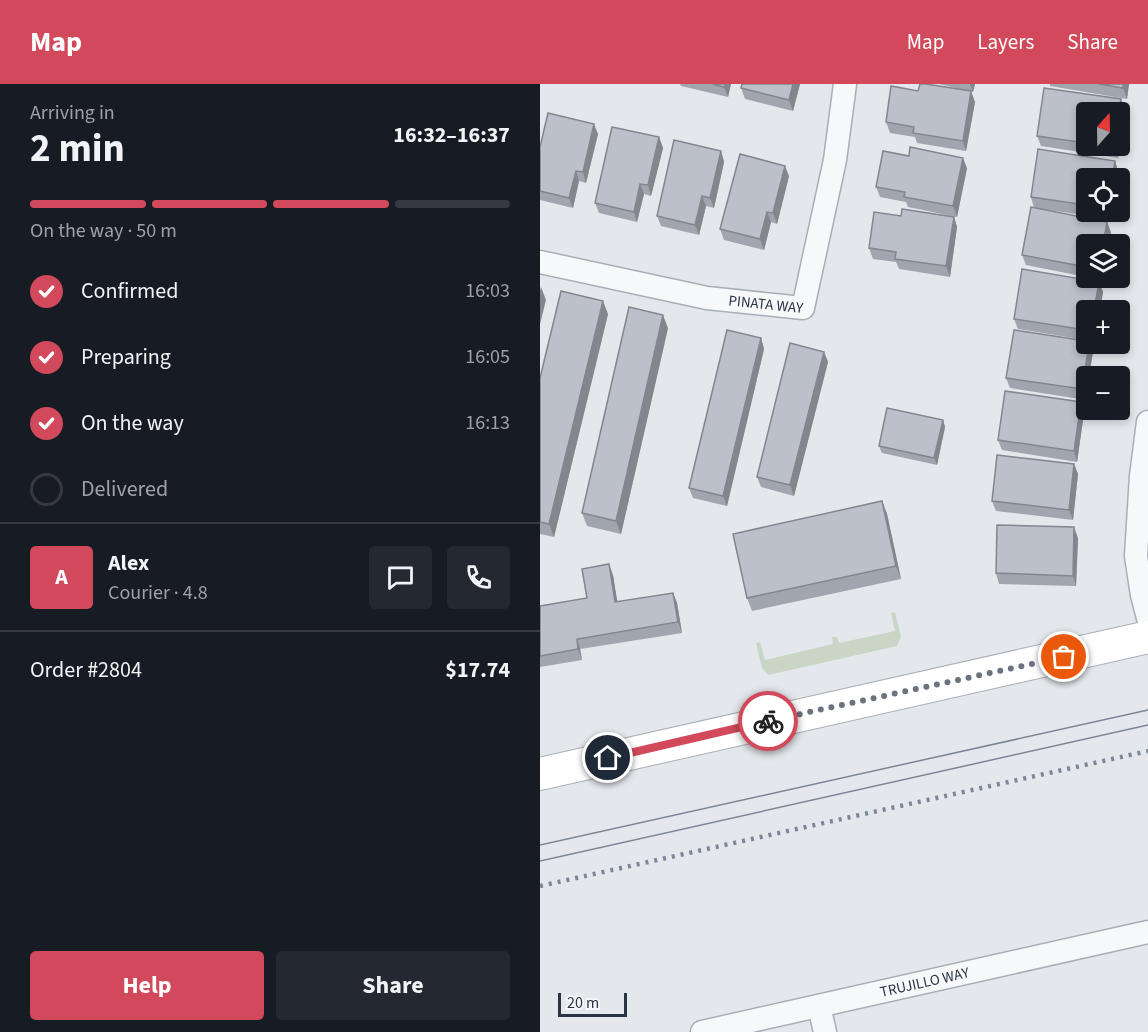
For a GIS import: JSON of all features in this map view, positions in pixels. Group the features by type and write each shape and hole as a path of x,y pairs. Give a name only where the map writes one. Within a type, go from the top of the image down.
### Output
{"main road":[{"path":"540,774 1148,637"}],"street":[{"name":"PINATA WAY","path":"540,262 707,298 803,308 835,160 845,84"},
{"path":"1148,422 1141,476 1136,556 1148,618"},
{"name":"TRUJILLO WAY","path":"702,1032 1148,932"},
{"path":"819,1006 825,1032"}],"green space":[{"path":"895,612 901,637 897,646 768,675 762,668 756,643 760,642 765,660 833,644 832,637 837,637 839,643 895,631 891,613"}],"building":[{"path":"742,84 793,84 789,100 741,88"},
{"path":"920,84 971,91 963,141 913,133 914,127 886,122 891,86 918,91"},
{"path":"1099,84 1123,84 1123,88"},
{"path":"1044,88 1121,99 1121,102 1076,102 1076,142 1037,136"},
{"path":"548,113 594,124 583,172 576,171 569,198 540,191 540,147"},
{"path":"612,127 659,137 648,185 640,184 634,212 595,203"},
{"path":"674,140 721,151 710,198 702,196 695,225 657,216"},
{"path":"910,147 963,158 953,206 904,197 905,192 876,187 883,151 909,156"},
{"path":"1038,149 1115,161 1114,168 1076,168 1076,204 1031,197"},
{"path":"740,154 785,166 773,213 767,212 760,239 720,229"},
{"path":"1031,207 1076,216 1076,222 1107,222 1105,234 1076,234 1076,265 1022,255"},
{"path":"902,209 954,217 946,266 895,259 896,252 869,248 874,212 901,216"},
{"path":"1022,269 1076,278 1076,288 1098,288 1096,300 1076,300 1076,328 1014,319"},
{"path":"561,291 603,301 549,524 540,522 540,378"},
{"path":"629,307 663,315 616,521 582,513"},
{"path":"727,330 761,338 723,496 689,488"},
{"path":"1014,330 1076,339 1076,354 1087,354 1086,366 1076,366 1076,388 1006,378"},
{"path":"790,343 824,352 790,485 757,477"},
{"path":"1005,391 1076,401 1076,420 1078,420 1074,451 998,440"},
{"path":"887,408 943,420 934,458 879,446"},
{"path":"997,455 1074,464 1069,510 992,501"},
{"path":"882,501 896,566 747,598 733,534"},
{"path":"997,525 1074,527 1073,576 996,573"},
{"path":"609,564 615,602 673,593 678,622 577,639 578,649 540,656 540,606 587,598 582,569"}],"tram line":[{"path":"540,845 1148,710"},
{"path":"540,861 1148,725"}],"railway":[{"path":"540,886 1148,751"}],"way so far":[{"path":"768,721 1064,657"}],"route":[{"path":"608,758 768,721"}]}
